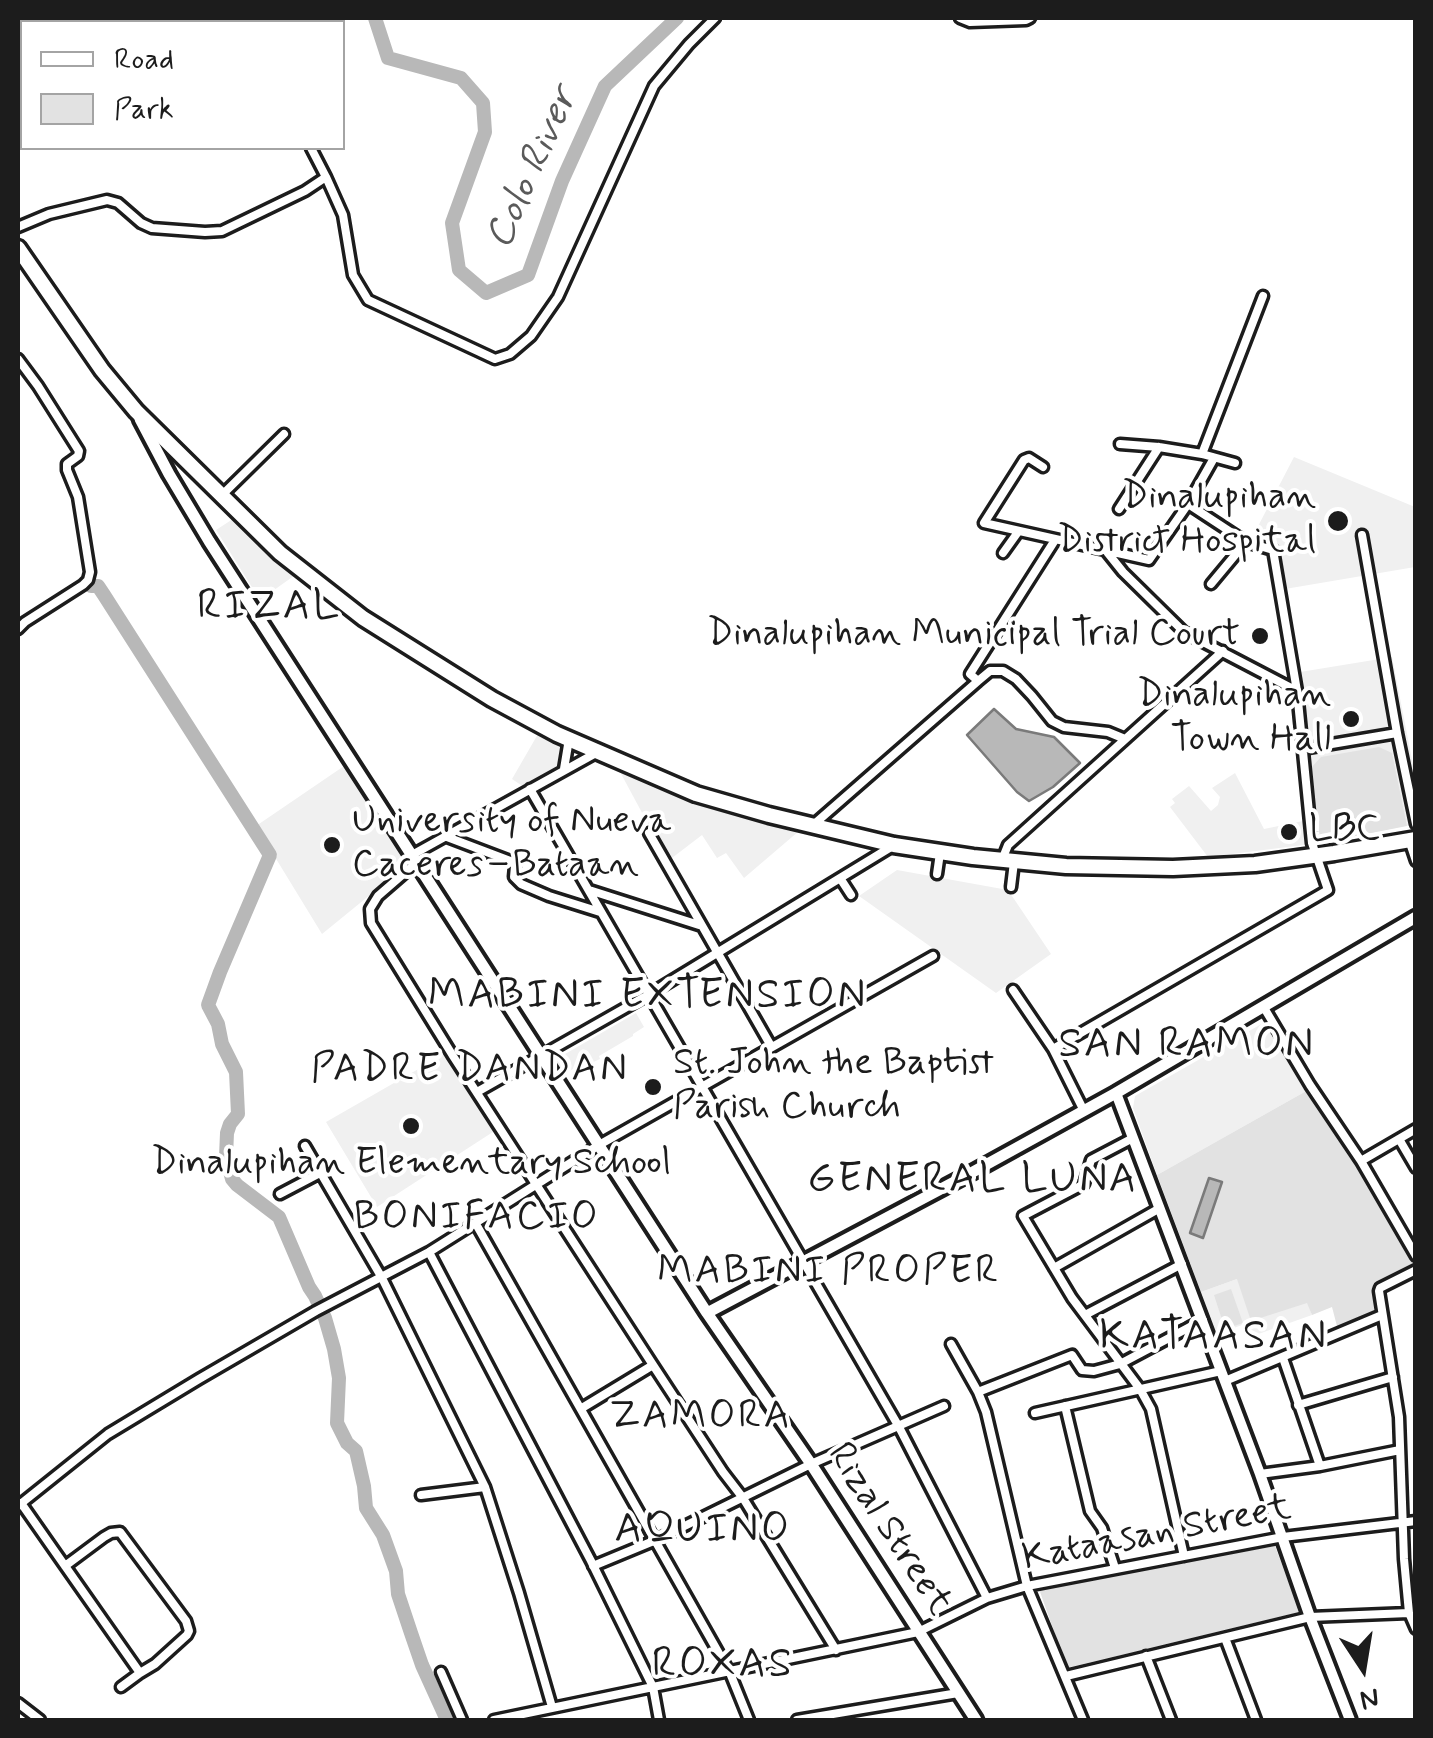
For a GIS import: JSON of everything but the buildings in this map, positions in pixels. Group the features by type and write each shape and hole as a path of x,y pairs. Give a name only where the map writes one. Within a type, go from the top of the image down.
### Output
{"highway":[{"path":"18,248 102,370 136,410 280,553 364,618 492,698 569,739 696,794 894,845 1084,867 1255,864 1412,840"}],"main road":[{"name":"Rizal Street","path":"136,410 194,516 707,1313 976,1720"},
{"path":"707,1313 1084,1111 1416,917"},
{"path":"1116,1093 1350,1720"}],"street":[{"path":"312,150 342,215 353,276 368,300 494,359 510,354 531,336 558,297 654,86 715,18"},
{"path":"960,18 970,22 1030,18"},
{"path":"18,227 48,214 106,200 118,203 146,226 216,232 305,191 326,177"},
{"path":"1202,454 1264,296"},
{"path":"18,359 79,451 66,470 81,509 90,572 82,585 18,629"},
{"path":"222,496 284,434"},
{"path":"1120,444 1202,454 1235,463"},
{"path":"1119,509 1159,447"},
{"path":"1043,468 1029,458 1024,460 984,523 1149,560 1214,458"},
{"path":"1053,1049 1328,890 1316,856 1297,691 1273,550 1246,542 1188,504"},
{"path":"1003,553 1018,532"},
{"path":"1362,535 1416,824"},
{"path":"978,680 970,674 1056,540"},
{"path":"1211,584 1246,542"},
{"path":"1107,552 1184,632 1297,691"},
{"path":"1011,888 1008,846 1223,651"},
{"path":"812,826 990,671 1003,671 1024,687 1052,721 1125,739"},
{"path":"1302,749 1397,733"},
{"path":"564,769 569,739"},
{"path":"598,752 446,836 414,859 378,896 370,910 371,923 652,1365 743,1498 836,1650"},
{"path":"530,789 900,1427 986,1598"},
{"path":"648,833 770,1046"},
{"path":"446,836 512,862 514,878 521,884 600,912"},
{"path":"1412,840 1416,862"},
{"path":"477,1092 894,845"},
{"path":"937,874 940,853"},
{"path":"840,878 851,895"},
{"path":"588,890 699,924"},
{"path":"140,1673 20,1505 108,1434 320,1309 430,1252 536,1183 932,956"},
{"path":"1013,990 1053,1049 1084,1111"},
{"path":"1263,1006 1310,1086 1362,1160 1416,1256"},
{"path":"1362,1160 1416,1128"},
{"path":"1132,1138 1091,1160 1084,1184 1023,1216 1084,1315 1150,1408 1184,1556"},
{"path":"1399,1138 1416,1168"},
{"path":"306,1146 382,1278 485,1487 552,1707"},
{"path":"280,1194 320,1172"},
{"path":"1054,1268 1160,1208"},
{"path":"476,1224 730,1673 750,1720"},
{"path":"430,1252 594,1566 653,1687 659,1720"},
{"path":"1084,1315 1182,1264"},
{"path":"1416,1270 1380,1288 1399,1418 1408,1613 1416,1629"},
{"path":"1036,1412 1223,1376 1283,1358 1382,1315"},
{"path":"978,1392 1072,1355 1082,1370 1120,1364 1203,1320"},
{"path":"951,1344 986,1412 1027,1586 1083,1720"},
{"path":"1283,1358 1320,1466"},
{"path":"582,1408 652,1365"},
{"path":"1298,1406 1393,1377"},
{"path":"594,1566 944,1406"},
{"path":"1065,1406 1090,1510 1102,1528 1115,1568"},
{"path":"1260,1474 1400,1450"},
{"path":"421,1495 485,1487"},
{"name":"Kataasan Street","path":"494,1720 918,1632 986,1598 1027,1586 1283,1536 1416,1521"},
{"path":"65,1566 104,1536 120,1532 186,1621 190,1630 184,1639 122,1687"},
{"path":"1066,1676 1310,1618 1408,1613"},
{"path":"1225,1638 1256,1720"},
{"path":"1146,1656 1171,1720"},
{"path":"441,1672 462,1720"},
{"path":"797,1720 958,1692"},
{"path":"18,1702 40,1720"}],"shaded area":[{"name":"Dinalupihan District Hospital","path":"1294,457 1415,507 1415,567 1285,589 1276,544 1254,534"},
{"path":"236,517 298,573 260,600 216,530"},
{"path":"1392,657 1415,775 1415,824 1320,843 1208,857 1170,807 1175,803 1172,799 1189,786 1211,811 1220,797 1212,788 1235,773 1264,829 1303,821 1288,674"},
{"path":"994,709 1016,729 1054,737 1080,763 1053,787 1029,801 967,735"},
{"path":"538,734 567,750 560,769 527,789 512,779"},
{"name":"University of Nueva Caceres–Bataan","path":"347,764 408,864 322,934 256,826"},
{"path":"619,770 727,812 799,831 744,878 726,853 717,858 702,835 668,861"},
{"path":"897,870 1008,890 1051,954 996,993 859,896"},
{"path":"636,1013 644,1027 599,1056 600,1059 561,1075 553,1061"},
{"path":"1265,1022 1308,1090 1157,1175 1133,1108 1135,1096"},
{"name":"Dinalupihan Elementary School","path":"448,1052 496,1130 377,1207 326,1122"},
{"path":"1209,1178 1222,1182 1203,1238 1190,1233"},
{"path":"1237,1279 1308,1303 1312,1315 1247,1338 1242,1325 1217,1334 1201,1292"}],"green space":[{"path":"1379,747 1392,753 1407,826 1320,843 1311,768 1321,757"},
{"path":"1308,1090 1361,1168 1415,1268 1376,1288 1376,1315 1338,1330 1332,1307 1312,1315 1307,1303 1251,1321 1237,1279 1201,1292 1157,1175"},
{"path":"1231,1289 1243,1323 1225,1329 1214,1295"},
{"path":"1275,1546 1300,1612 1067,1668 1039,1589"}],"waterway":[{"name":"Colo River","path":"375,18 388,58 461,78 483,103 485,132 452,223 459,270 486,293 528,275 562,181 605,86 677,18"},
{"path":"91,586 98,586 104,595 270,855 208,1005 236,1072 238,1114 227,1133 226,1157 237,1185 279,1217 325,1318 339,1378 337,1423 356,1451 366,1508 383,1535 422,1665 447,1720"}],"place":[{"name":"Dinalupihan District Hospital","path":"1338,521"},
{"name":"Dinalupihan Municipal Trial Court","path":"1260,636"},
{"name":"Dinalupihan Town Hall","path":"1351,719"},
{"name":"LBC","path":"1289,832"},
{"name":"University of Nueva Caceres–Bataan","path":"332,845"},
{"name":"St. John the Baptist Parish Church","path":"653,1087"},
{"name":"Dinalupihan Elementary School","path":"411,1126"}],"district":[{"name":"RIZAL","path":"269,609"},
{"name":"MABINI EXTENSION","path":"648,998"},
{"name":"SAN RAMON","path":"1187,1047"},
{"name":"PADRE DANDAN","path":"470,1072"},
{"name":"GENERAL LUNA","path":"973,1182"},
{"name":"BONIFACIO","path":"477,1220"},
{"name":"MABINI PROPER","path":"829,1274"},
{"name":"KATAASAN","path":"1214,1339"},
{"name":"ZAMORA","path":"701,1419"},
{"name":"AQUINO","path":"703,1532"},
{"name":"ROXAS","path":"723,1667"}]}
